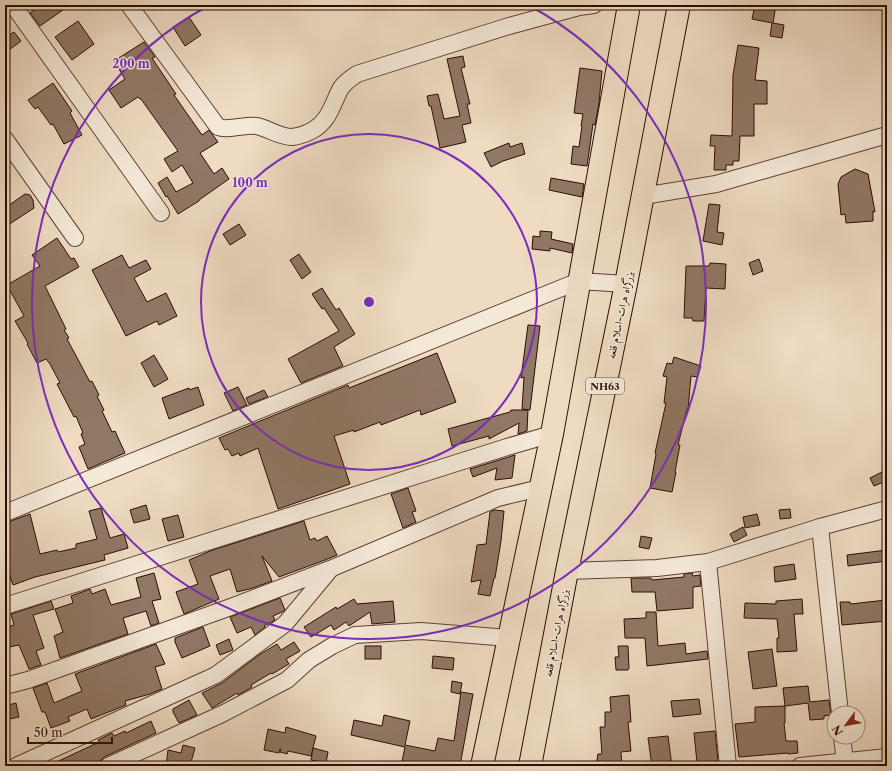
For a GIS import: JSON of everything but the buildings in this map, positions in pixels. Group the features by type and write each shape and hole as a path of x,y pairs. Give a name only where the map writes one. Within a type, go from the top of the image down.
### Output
{"highway":[{"path":"482,766 552,434 629,5"},
{"name":"بزرگراه هرات-اسلام قلعه","path":"530,766 567,571 626,284 679,5"}],"street":[{"path":"13,5 161,213"},
{"path":"129,5 218,127 258,126 281,135 292,137 306,134 323,123 329,115 341,88 357,74 509,26 579,7 594,5"},
{"path":"643,196 716,184 887,135"},
{"path":"5,139 75,238"},
{"path":"5,514 579,281 626,284"},
{"path":"5,606 506,447 552,434"},
{"path":"5,686 36,678 228,608 330,569 498,498 540,488"},
{"path":"567,571 657,568 708,562 820,527 887,509"},
{"path":"820,527 839,705"},
{"path":"708,562 728,766"},
{"path":"16,766 216,675 285,624 330,569"},
{"path":"108,766 235,707 287,680 309,660 332,646 355,635 421,631 508,638"},
{"path":"843,745 845,762"},
{"path":"800,766 887,757"}]}
